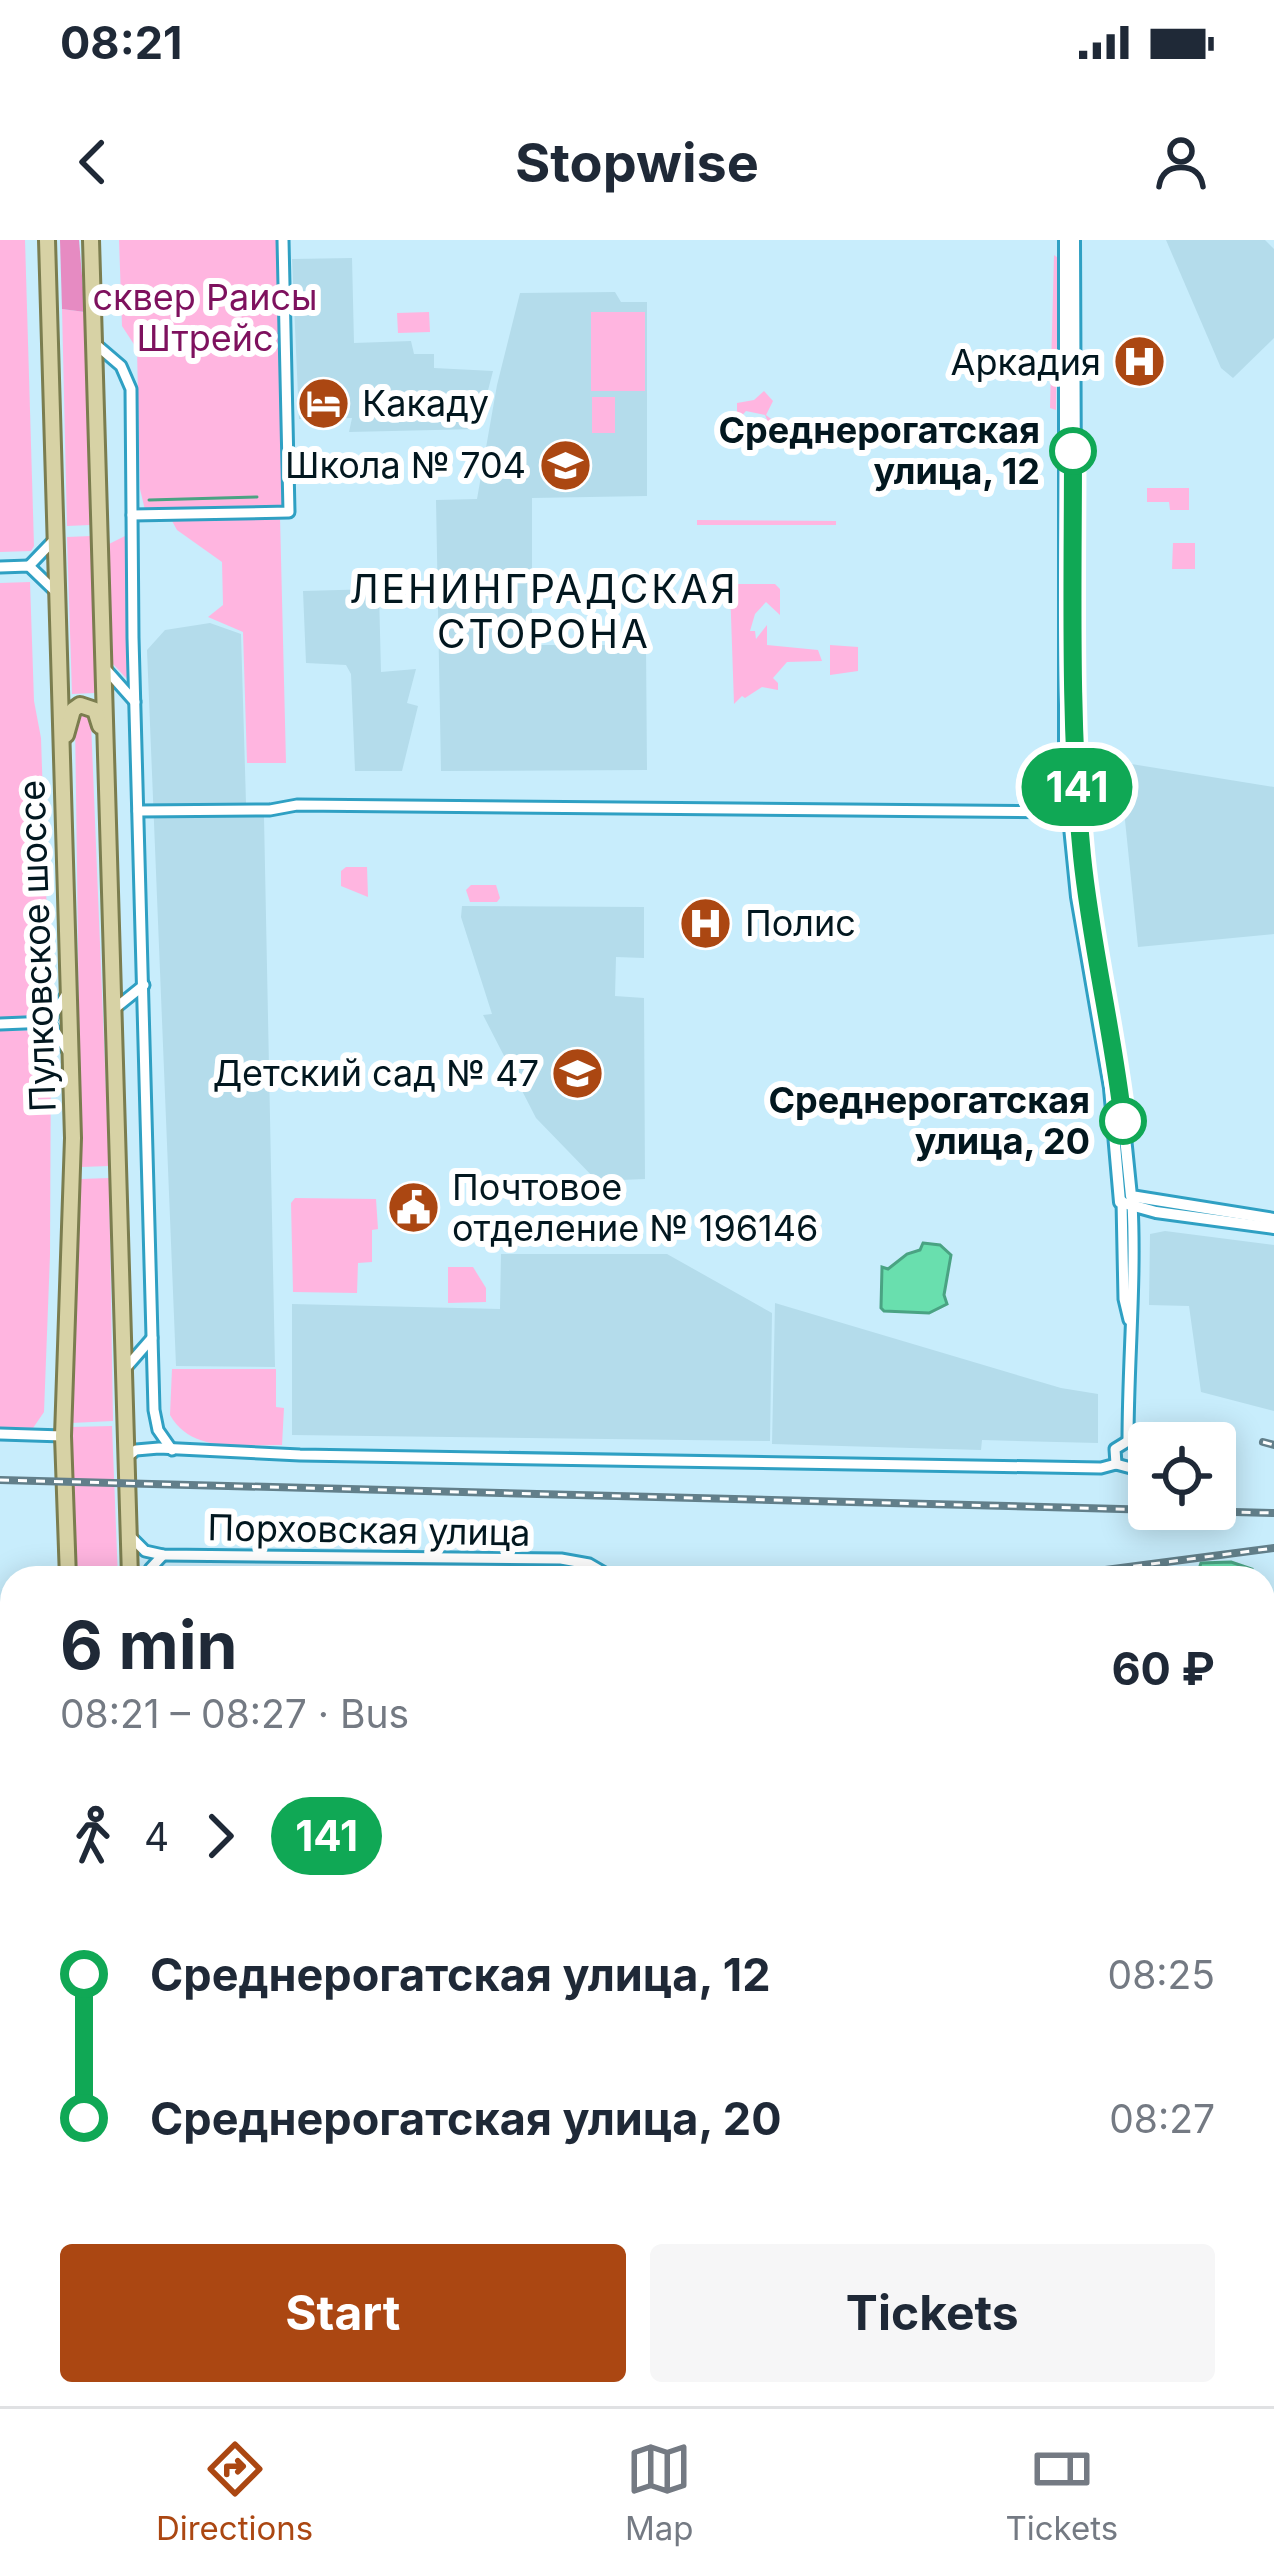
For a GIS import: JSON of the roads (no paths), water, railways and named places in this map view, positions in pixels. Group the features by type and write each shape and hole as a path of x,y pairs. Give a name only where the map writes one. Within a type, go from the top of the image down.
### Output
{"main road":[{"name":"Пулковское шоссе","path":"47,240 72,1169 63,1436 68,1566"},
{"name":"Пулковское шоссе","path":"91,240 129,1566"},
{"path":"62,749 73,710 80,705 95,710 105,742"}],"street":[{"path":"132,515 289,512 283,240"},
{"path":"1065,240 1063,606 1068,812 1077,897 1128,1202"},
{"path":"1074,240 1076,769 1087,894 1120,1088 1133,1300 1128,1422"},
{"path":"93,341 121,366 131,389 155,1420 172,1450"},
{"path":"0,567 29,566 56,537"},
{"path":"29,566 57,593"},
{"path":"103,666 135,702"},
{"path":"138,811 307,806 1068,812"},
{"path":"113,1010 144,985"},
{"path":"0,1024 49,1022 68,990"},
{"path":"49,1022 70,1056"},
{"path":"1128,1202 1274,1223"},
{"path":"124,1370 154,1337"},
{"path":"0,1434 63,1436"},
{"path":"1116,1464 1115,1449 1128,1441"},
{"path":"127,1457 143,1448 1128,1467"},
{"name":"Порховская улица","path":"128,1534 145,1551 164,1555 561,1559 593,1566"},
{"path":"152,1566 164,1555"}],"waterway":[{"path":"149,500 257,497"}],"railway":[{"path":"1263,1442 1274,1445"},
{"path":"0,1480 1274,1513"},
{"path":"1136,1566 1274,1548"}],"place":[{"name":"Аркадия","path":"1140,362"},
{"name":"Какаду","path":"323,403"},
{"name":"Среднерогатская улица, 12","path":"1073,451"},
{"name":"Школа № 704","path":"565,465"},
{"name":"Полис","path":"706,923"},
{"name":"Детский сад № 47","path":"578,1073"},
{"name":"Среднерогатская улица, 20","path":"1123,1121"},
{"name":"Почтовое отделение № 196146","path":"413,1208"}],"district":[{"name":"ЛЕНИНГРАДСКАЯ СТОРОНА","path":"544,612"}],"park label":[{"name":"сквер Раисы Штрейс","path":"205,318"}]}
